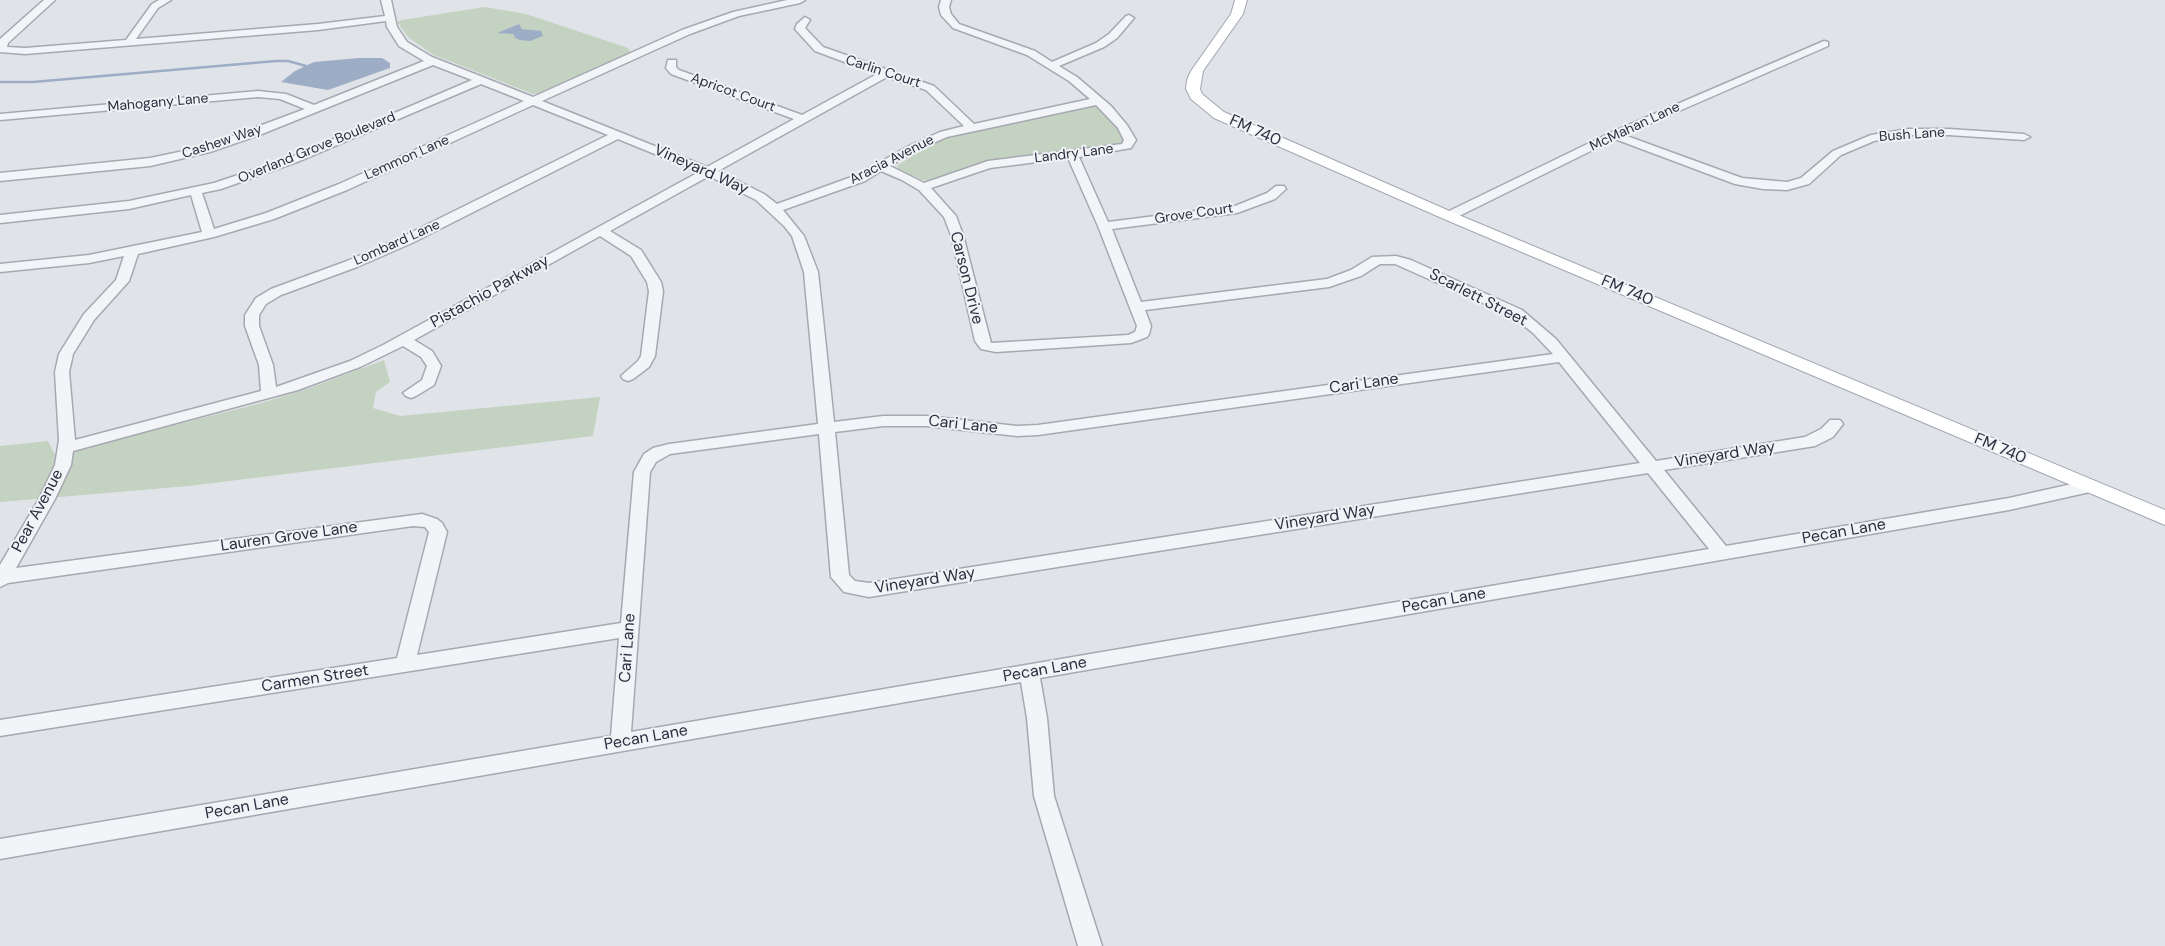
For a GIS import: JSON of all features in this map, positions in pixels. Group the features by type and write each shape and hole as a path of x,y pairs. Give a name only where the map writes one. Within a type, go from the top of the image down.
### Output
{"main road":[{"name":"FM 740","path":"1241,0 1237,14 1197,71 1193,89 1196,96 1219,115 1449,216 2165,518"}],"street":[{"path":"50,0 3,42 2,49 11,52 318,28 389,18"},
{"path":"129,42 155,6 166,0"},
{"name":"Vineyard Way","path":"386,0 392,27 403,44 433,60 708,171 743,187 775,209 798,236 811,272 840,577 850,587 864,589 1809,442 1827,433 1835,424"},
{"name":"Lemmon Lane","path":"0,268 132,252 209,234 270,216 307,202 707,24 736,14 800,0"},
{"name":"Landry Lane","path":"923,187 988,164 1120,148 1130,143 1123,127 1073,79 1018,48 956,26 946,15 944,7 946,0"},
{"path":"1051,66 1100,45 1112,36 1129,18"},
{"name":"Carlin Court","path":"805,20 800,29 819,49 919,84 938,94 971,128"},
{"name":"McMahan Lane","path":"1449,216 1614,135 1824,44"},
{"name":"Cashew Way","path":"0,177 167,159 225,144 433,60"},
{"name":"Apricot Court","path":"672,62 670,68 675,72 803,119"},
{"name":"Pistachio Parkway","path":"67,447 269,393 335,372 404,340 886,73"},
{"name":"Overland Grove Boulevard","path":"0,219 129,205 196,192 293,160 481,80"},
{"name":"Mahogany Lane","path":"0,117 258,94 282,96 314,109"},
{"name":"Aracia Avenue","path":"775,209 849,183 929,140 944,134 1098,101"},
{"name":"Bush Lane","path":"1614,135 1739,181 1787,186 1806,182 1837,153 1871,138 1909,132 1949,132 2024,137"},
{"name":"Lombard Lane","path":"269,393 266,365 251,320 257,304 265,297 407,240 618,135"},
{"path":"1072,155 1104,226 1136,307"},
{"name":"Carson Drive","path":"881,167 906,177 923,187 944,207 953,225 983,344 996,348 1131,339 1142,334 1144,326 1136,307"},
{"name":"Grove Court","path":"1104,226 1237,209 1271,196 1280,189"},
{"path":"196,192 209,234"},
{"path":"600,231 616,239 636,253 650,272 656,291 648,356 644,364 628,376"},
{"name":"Pear Avenue","path":"1,578 58,480 67,447 62,372 64,359 72,342 89,317 122,280 132,252"},
{"name":"Scarlett Street","path":"1136,307 1329,283 1356,273 1377,260 1396,260 1406,263 1517,314 1538,330 1563,357 1722,553"},
{"path":"404,340 427,354 434,366 429,382 411,393"},
{"name":"Cari Lane","path":"620,743 642,472 650,458 669,449 883,420 904,420 995,429 1038,430 1563,357"},
{"name":"Pecan Lane","path":"0,849 2009,504 2090,486"},
{"name":"Lauren Grove Lane","path":"1,578 422,520 431,523 438,532 405,664"},
{"name":"Carmen Street","path":"0,728 629,629"},
{"path":"1029,672 1037,718 1044,796 1090,946"}],"green space":[{"path":"485,7 526,14 628,48 631,52 546,92 533,94 434,55 409,38 397,22"},
{"path":"1093,105 1099,106 1119,128 1126,140 1121,145 984,162 931,180 923,180 897,169 898,165 920,151 949,137"},
{"path":"384,360 390,382 376,392 373,408 400,416 600,397 593,436 189,486 0,502 0,446 48,441 55,455 258,404 310,388"}],"water":[{"path":"519,24 522,29 541,31 543,36 530,41 515,38 513,34 497,33"},
{"path":"382,58 390,63 390,68 328,90 281,82 295,71 314,62"}],"waterway":[{"path":"0,82 33,82 276,61 288,61 306,66"}]}
